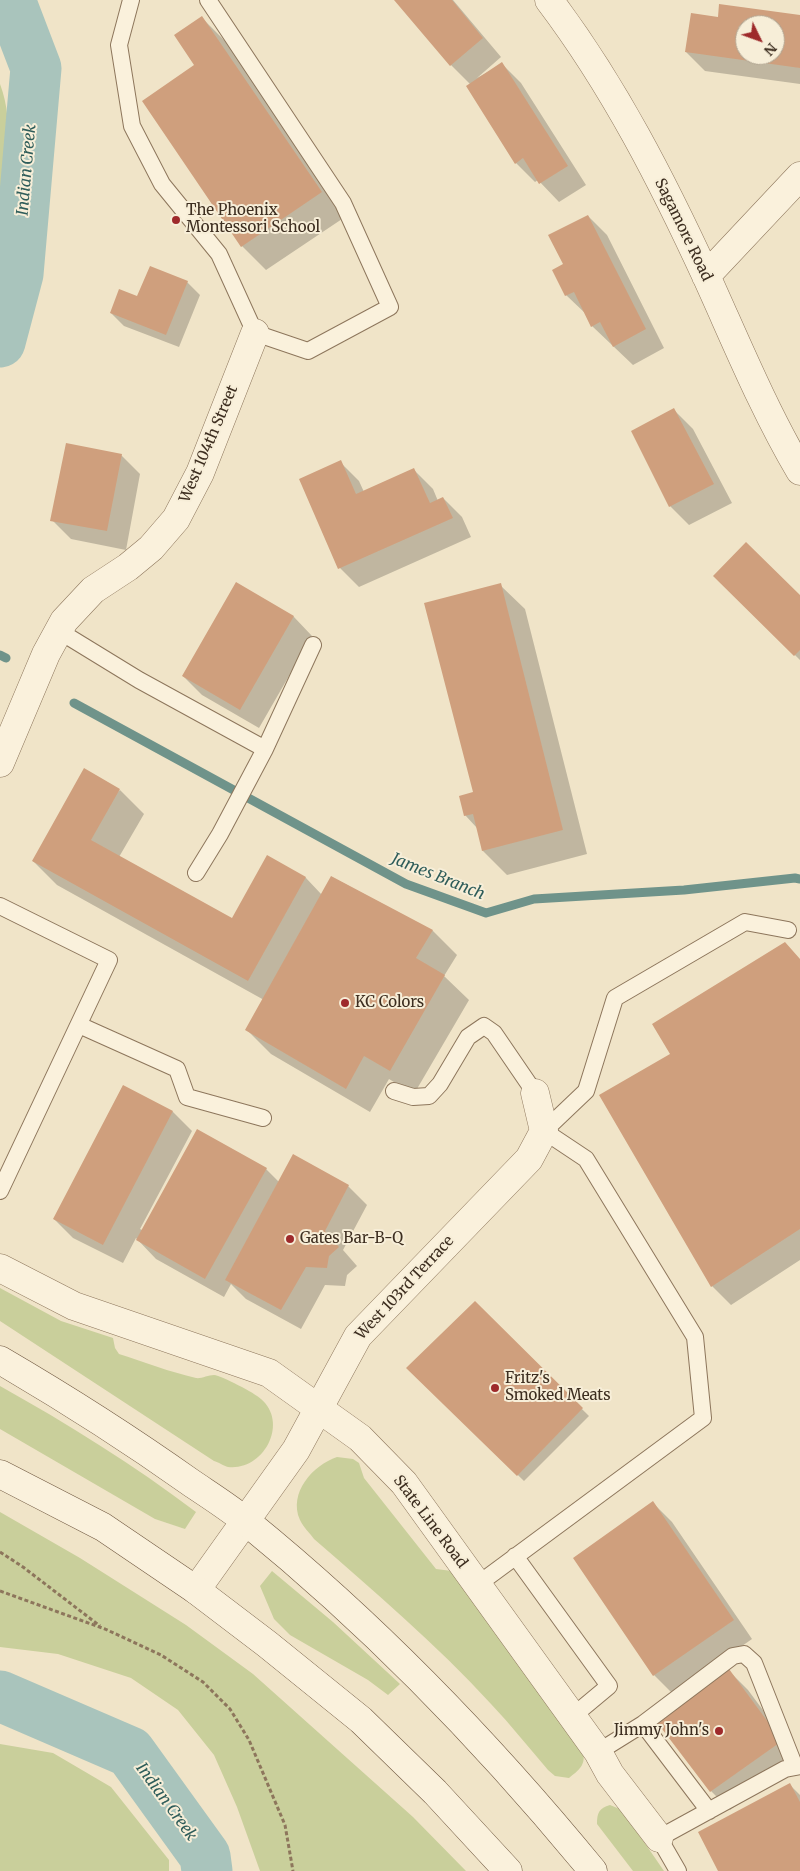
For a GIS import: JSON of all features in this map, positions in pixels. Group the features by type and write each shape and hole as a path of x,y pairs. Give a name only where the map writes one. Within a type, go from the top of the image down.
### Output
{"street":[{"name":"Sagamore Road","path":"549,0 572,31 632,125 706,276 780,437 800,471"},
{"path":"706,276 800,176"},
{"name":"West 104th Street","path":"0,762 46,654 64,621 94,590 128,567 151,548 176,519 200,473 255,333"},
{"path":"535,1093 544,1131"},
{"name":"West 103rd Terrace","path":"196,1590 296,1450 358,1336 529,1159 544,1131"},
{"name":"State Line Road","path":"0,1268 74,1306 269,1373 360,1438 404,1483 573,1716 598,1752 610,1774 658,1838"},
{"path":"0,1360 69,1400 246,1522 334,1597 413,1671 483,1742 593,1871"},
{"path":"0,1474 103,1527 196,1590 361,1720 435,1792 508,1871"}],"lane":[{"path":"131,0 120,44 132,126 162,184 219,254 255,333 308,352 390,308 343,203 208,0"},
{"path":"59,631 262,755"},
{"path":"196,873 220,834 262,755 312,645"},
{"path":"0,906 109,960 0,1191"},
{"path":"477,1585 703,1418 695,1338 586,1159 544,1131 586,1090 615,998 746,922 788,930"},
{"path":"79,1025 177,1070 187,1097 263,1118"},
{"path":"394,1091 413,1097 429,1096 440,1084 468,1037 484,1026 494,1033 535,1093"},
{"path":"515,1556 609,1686 573,1716"},
{"path":"598,1752 643,1724 733,1656 744,1654 754,1663 798,1767 785,1769 658,1838 678,1871"},
{"path":"643,1724 709,1811"}],"path":[{"path":"0,1552 23,1567 105,1629"},
{"path":"0,1592 105,1629 161,1655 204,1682 230,1709 249,1740 285,1825 293,1871"}],"green space":[{"path":"0,84 7,116 8,150 0,217"},
{"path":"0,1288 61,1321 113,1338 115,1348 119,1354 196,1378 212,1375 218,1376 252,1393 261,1399 269,1409 273,1420 272,1432 262,1454 241,1466 228,1467 214,1461 0,1321"},
{"path":"0,1386 100,1446 196,1512 185,1529 155,1519 0,1429"},
{"path":"337,1457 353,1459 359,1463 364,1478 436,1569 452,1571 583,1752 583,1764 569,1778 555,1776 548,1770 498,1712 449,1660 314,1539 303,1525 297,1510 300,1490 305,1481 319,1466"},
{"path":"0,1512 80,1558 186,1625 253,1674 413,1817 466,1871 260,1871 237,1807 214,1755 178,1710 131,1678 58,1654 0,1647"},
{"path":"272,1571 333,1622 400,1684 388,1695 368,1680 290,1635 274,1619 260,1586"},
{"path":"0,1744 53,1753 111,1787 169,1860 169,1871 0,1871"},
{"path":"610,1805 622,1810 664,1871 633,1871 597,1824 599,1812"}],"building":[{"path":"394,0 452,0 483,38 450,66"},
{"path":"719,4 800,15 800,68 778,65 785,65 785,15 735,15 735,59 685,52 691,13 718,17"},
{"path":"202,16 322,192 241,247 142,101 194,65 174,35"},
{"path":"502,62 568,166 539,184 523,158 515,164 466,86"},
{"path":"588,215 646,329 613,347 600,322 591,327 574,292 565,296 552,270 563,264 548,235"},
{"path":"150,266 188,281 166,335 110,313 119,289 137,296"},
{"path":"674,408 714,484 669,507 631,431"},
{"path":"66,443 122,454 107,531 50,521"},
{"path":"341,460 356,494 414,468 430,503 443,497 453,518 338,569 299,479"},
{"path":"746,542 800,595 800,650 794,656 713,576"},
{"path":"236,582 294,616 240,710 182,676"},
{"path":"501,583 563,830 482,851 473,814 464,816 459,796 473,792 424,603"},
{"path":"84,768 120,789 91,840 232,918 267,855 306,877 248,981 32,861"},
{"name":"KC Colors","path":"331,876 433,930 416,958 445,975 390,1071 364,1056 346,1089 245,1030"},
{"path":"785,942 800,959 800,1229 711,1287 599,1095 670,1054 652,1024"},
{"path":"123,1085 173,1111 103,1245 53,1219"},
{"path":"197,1129 267,1168 205,1279 136,1240"},
{"name":"Gates Bar-B-Q","path":"293,1154 349,1185 325,1231 339,1247 329,1256 327,1268 306,1267 281,1310 225,1280"},
{"name":"Fritz's Smoked Meats","path":"475,1301 583,1408 517,1476 406,1368"},
{"path":"653,1501 734,1620 653,1676 573,1558"},
{"name":"Jimmy John's","path":"729,1669 782,1741 710,1792 656,1721"},
{"path":"790,1783 800,1802 800,1871 718,1871 698,1832"}],"waterway":[{"name":"Indian Creek","path":"0,342 18,274 36,68 10,0"},
{"name":"James Branch","path":"0,655 6,658"},
{"name":"James Branch","path":"74,703 406,884 486,913 534,899 684,890 800,879"},
{"name":"Indian Creek","path":"0,1696 130,1752 205,1856 207,1871"}],"place":[{"name":"The Phoenix Montessori School","path":"176,220"},
{"name":"KC Colors","path":"345,1003"},
{"name":"Gates Bar-B-Q","path":"290,1239"},
{"name":"Fritz's Smoked Meats","path":"495,1388"},
{"name":"Jimmy John's","path":"719,1731"}]}
